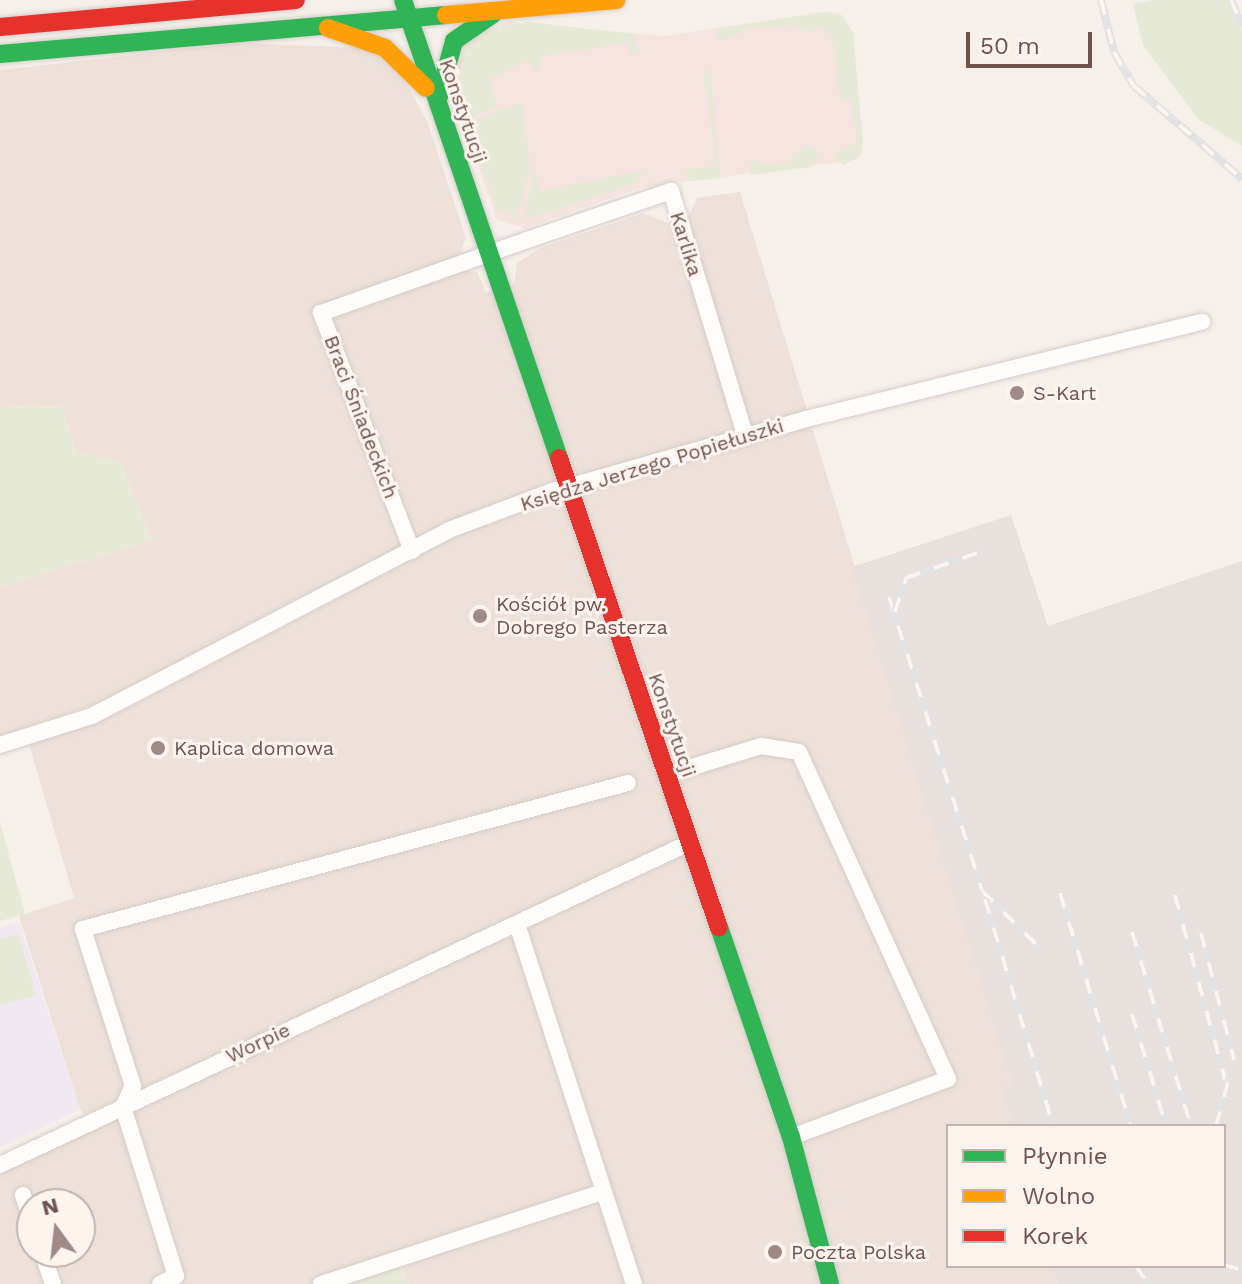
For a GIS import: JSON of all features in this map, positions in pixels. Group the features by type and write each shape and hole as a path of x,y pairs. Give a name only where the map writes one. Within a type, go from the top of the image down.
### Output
{"street":[{"path":"0,27 296,0"},
{"path":"0,54 319,26 405,9 511,9 616,0"},
{"name":"Konstytucji","path":"405,9 791,1137 830,1284"},
{"path":"438,105 454,41 472,24 511,9"},
{"path":"319,26 385,48 438,105"},
{"name":"Karlika","path":"488,254 671,191 745,435"},
{"name":"Braci Śniadeckich","path":"412,551 321,313 488,254"},
{"name":"Księdza Jerzego Popiełuszki","path":"0,745 92,716 412,551 568,486 745,435 1202,322"},
{"path":"666,775 761,746 799,752 948,1079 791,1137"},
{"path":"160,1284 176,1276 123,1107 133,1086 83,929 628,783"},
{"name":"Worpie","path":"0,1165 691,842"},
{"path":"517,924 634,1284"},
{"path":"321,1284 603,1192"}],"shaded area":[{"path":"825,12 842,15 853,33 863,143 856,160 642,187 525,228 497,220 454,96 461,46 507,22 664,36"},
{"path":"236,43 368,48 401,74 428,123 466,238 459,255 465,270 477,272 486,292 514,284 517,263 540,248 644,213 668,223 688,218 697,198 740,192 1014,1086 1002,1089 1012,1124 946,1124 946,1268 1054,1268 1058,1284 409,1284 399,1259 321,1284 0,1284 0,1173 669,862 666,848 84,1115 19,916 74,898 29,744 122,711 470,529 559,498 552,481 452,521 131,692 0,736 0,587 151,540 77,453 61,406 0,408 0,70"},
{"path":"1011,515 1048,626 1242,561 1242,1284 1058,1284 1054,1268 1226,1268 1226,1124 1012,1124 1002,1089 1013,1085 852,567"},
{"path":"19,922 80,1109 0,1148 0,927"}],"green space":[{"path":"1154,0 1233,0 1242,20 1242,146 1198,119 1143,45 1133,4"},
{"path":"825,12 842,15 853,33 863,143 861,155 844,165 832,157 857,142 852,101 840,102 833,40 822,25 812,32 790,25 749,29 718,42 716,29"},
{"path":"528,22 632,34 640,51 631,56 628,43 540,56 542,69 535,71 527,60 489,80 497,107 466,119 457,85 463,53 477,32"},
{"path":"710,65 720,178 692,181 680,171 717,165 704,76"},
{"path":"521,102 530,165 517,218 497,209 468,123"},
{"path":"807,144 819,153 812,167 750,175 752,160 783,167"},
{"path":"534,165 539,191 646,170 637,183 525,220"},
{"path":"61,406 77,453 120,461 152,540 0,587 0,408"},
{"path":"0,822 25,914 0,921"},
{"path":"18,934 36,995 0,1005 0,939"},
{"path":"399,1259 409,1284 321,1284"}],"railway":[{"path":"1101,0 1114,52 1134,86 1242,179"},
{"path":"1231,0 1242,26"},
{"path":"895,612 906,578 983,551"},
{"path":"889,597 982,891 1040,948"},
{"path":"1060,893 1130,1124"},
{"path":"1175,895 1227,1086"},
{"path":"985,899 1052,1124"},
{"path":"1132,932 1190,1124"},
{"path":"1201,933 1234,1060"},
{"path":"1132,1014 1165,1124"},
{"path":"1217,1124 1230,1075"},
{"path":"1226,1266 1242,1270"},
{"path":"1137,1268 1148,1284"}],"traffic: fast":[{"path":"403,0 559,458"},
{"path":"438,100 454,41 493,14"},
{"path":"0,54 446,15"},
{"path":"719,927 791,1137 830,1284"}],"traffic: slow":[{"path":"446,15 616,0"},
{"path":"328,28 385,48 426,88"}],"traffic: jam":[{"path":"0,27 296,0"},
{"path":"559,458 719,927"}],"place":[{"name":"S-Kart","path":"1017,393"},
{"name":"Kościół pw. Dobrego Pasterza","path":"480,616"},
{"name":"Kaplica domowa","path":"158,748"},
{"name":"Poczta Polska","path":"775,1252"}]}
